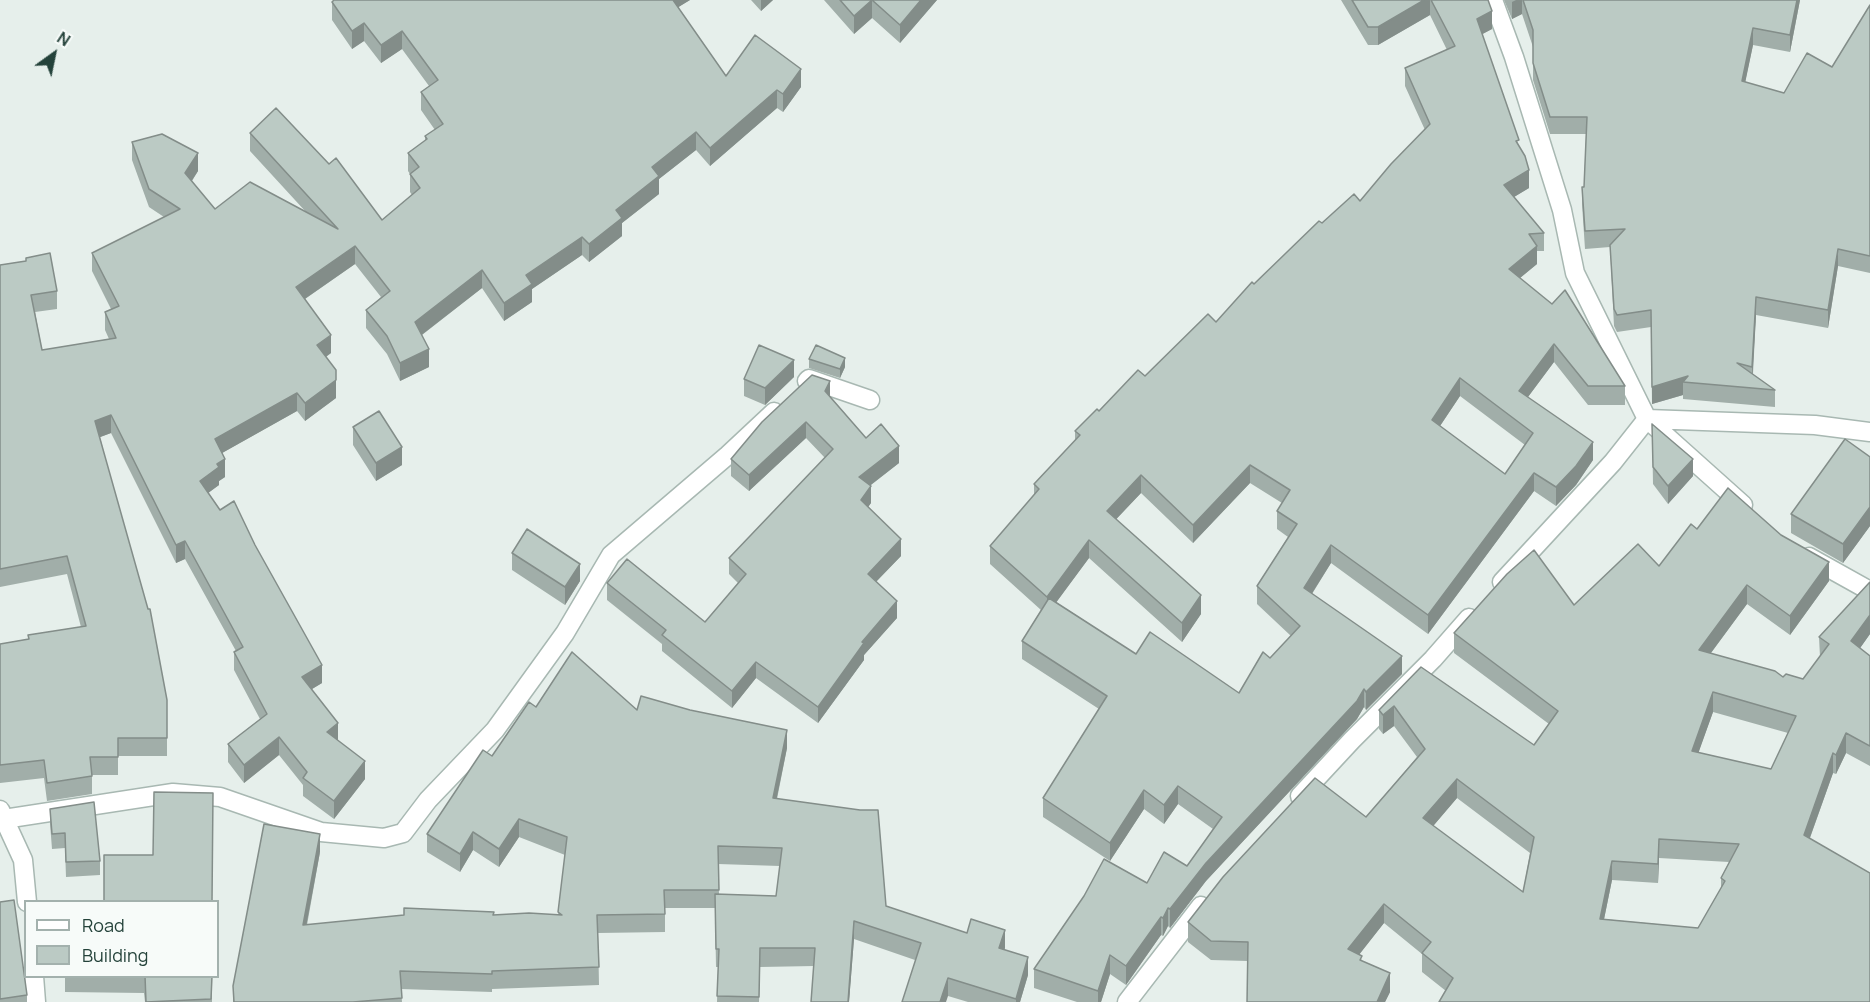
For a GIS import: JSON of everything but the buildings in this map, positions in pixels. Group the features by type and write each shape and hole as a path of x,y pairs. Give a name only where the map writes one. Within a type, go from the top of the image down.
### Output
{"street":[{"path":"1493,0 1514,57 1562,210 1575,273 1647,419 1752,514"},
{"path":"27,900 23,860 2,814 173,793 220,797 321,832 384,838 403,833 428,800 495,730 565,633 611,555 728,455 809,379 870,400"},
{"path":"1647,419 1815,426 1870,432"},
{"path":"1288,810 1352,740 1433,659 1613,462 1647,419"},
{"path":"1798,551 1870,591"},
{"path":"1127,1002 1214,889"},
{"path":"34,978 36,1002"}]}
